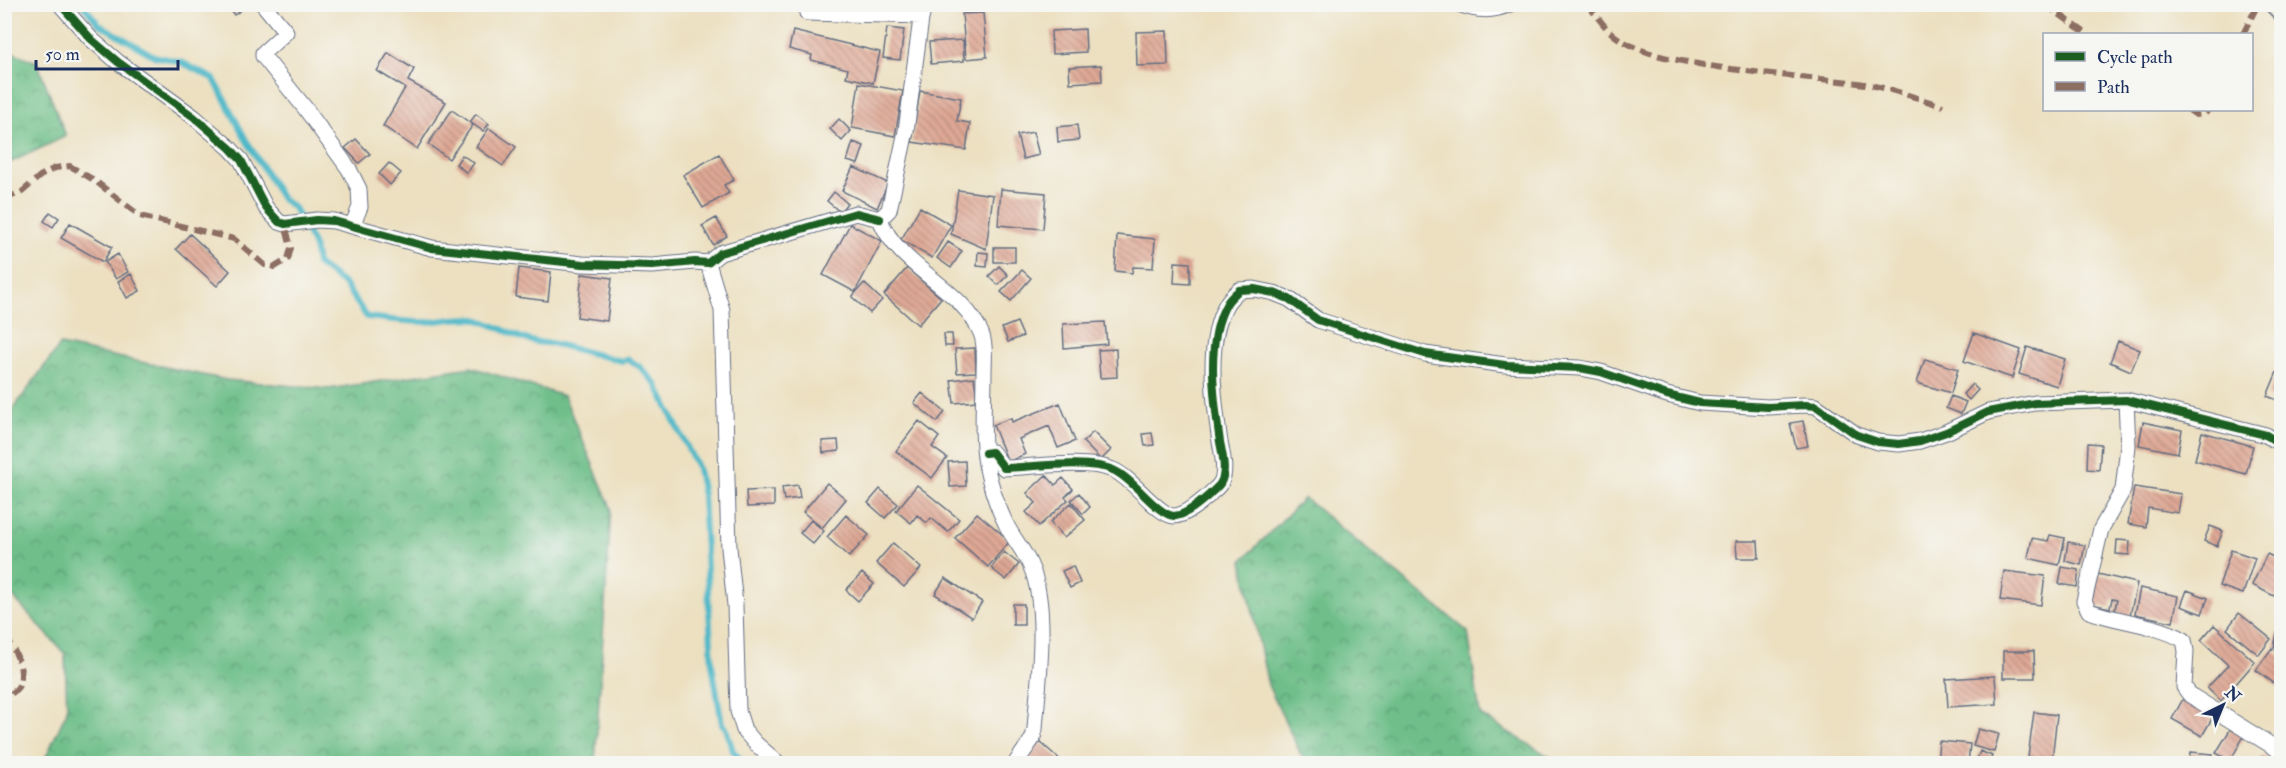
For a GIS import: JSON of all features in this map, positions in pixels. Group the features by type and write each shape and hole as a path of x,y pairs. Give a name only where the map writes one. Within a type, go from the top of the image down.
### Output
{"street":[{"path":"60,4 91,39 118,62 194,117 230,148 241,160 266,208 279,222 290,224 317,220 334,221 432,249 583,264 652,267 695,262 708,263 720,254 856,213 880,219"},
{"path":"263,4 286,33 263,53 263,56 305,108 349,169 359,189 360,207 352,226"},
{"path":"806,4 807,13 922,10 906,131 889,210 880,219"},
{"path":"1459,4 1474,10 1497,10 1510,4"},
{"path":"880,219 885,231 900,250 961,305 974,319 982,335 985,453 993,491 1006,525 1032,568 1041,628 1035,729 1033,738 1015,764"},
{"path":"708,263 722,310 729,548 735,605 738,711 744,730 779,764"},
{"path":"985,453 992,452 1004,468 1082,464 1111,469 1127,478 1160,511 1174,516 1186,512 1205,499 1222,481 1223,462 1213,396 1212,365 1217,332 1227,302 1239,290 1254,289 1289,299 1318,320 1425,354 1505,365 1580,368 1601,372 1667,396 1700,402 1768,407 1816,406 1857,435 1878,442 1899,444 1920,441 1946,432 1988,411 2036,403 2126,400 2266,435 2282,445"},
{"path":"2126,400 2128,446 2123,490 2101,529 2084,601 2089,610 2108,618 2157,629 2184,640 2186,651 2184,687 2190,695 2282,752"}],"green space":[{"path":"4,49 37,62 66,136 5,165"},
{"path":"60,345 227,380 329,389 471,367 564,396 611,508 595,763 43,763 67,711 65,654 5,588 5,420"},
{"path":"1304,498 1468,632 1480,715 1560,763 1305,763 1268,685 1242,561"}],"building":[{"path":"227,4 250,4 234,15"},
{"path":"765,4 798,4 798,8 765,10"},
{"path":"2271,4 2282,4 2282,19 2278,22 2266,10"},
{"path":"983,13 987,57 966,59 962,14"},
{"path":"887,28 904,30 900,60 883,58"},
{"path":"1085,29 1086,52 1052,54 1051,31"},
{"path":"793,31 880,52 873,83 846,77 848,69 811,60 812,55 789,49"},
{"path":"1167,31 1168,65 1137,66 1136,32"},
{"path":"963,40 964,61 931,64 929,42"},
{"path":"388,53 414,69 408,81 446,102 417,149 383,126 405,88 377,71"},
{"path":"1101,65 1102,81 1070,83 1069,67"},
{"path":"859,83 903,91 895,136 852,128"},
{"path":"920,91 961,98 957,121 970,123 966,150 912,142"},
{"path":"452,110 473,125 449,159 428,144"},
{"path":"476,114 489,124 483,131 470,122"},
{"path":"839,119 851,131 842,141 830,129"},
{"path":"1077,125 1079,140 1058,142 1057,127"},
{"path":"489,128 516,147 503,166 476,147"},
{"path":"1033,132 1039,155 1023,159 1017,135"},
{"path":"356,139 370,154 359,163 345,148"},
{"path":"853,142 864,146 858,164 847,161"},
{"path":"719,154 734,180 724,185 729,193 703,208 683,175"},
{"path":"462,155 474,163 467,173 456,164"},
{"path":"389,163 401,173 390,185 379,174"},
{"path":"853,167 888,183 877,208 842,191"},
{"path":"1001,189 1046,193 1043,229 998,225"},
{"path":"958,190 993,195 986,249 951,234"},
{"path":"834,192 847,203 840,212 827,201"},
{"path":"920,207 951,225 932,258 901,240"},
{"path":"50,212 59,218 53,227 44,221"},
{"path":"716,218 727,236 713,245 702,226"},
{"path":"70,223 112,247 103,262 61,238"},
{"path":"850,224 882,241 855,292 823,275"},
{"path":"190,234 230,271 217,286 176,249"},
{"path":"1117,235 1155,239 1153,268 1133,267 1132,273 1115,271"},
{"path":"948,242 962,251 951,268 937,258"},
{"path":"994,247 1015,247 1015,262 994,262"},
{"path":"978,252 988,253 987,267 977,266"},
{"path":"118,254 128,272 116,279 105,262"},
{"path":"1175,262 1190,263 1190,284 1174,283"},
{"path":"999,266 1008,275 998,285 989,276"},
{"path":"519,268 551,272 548,301 516,297"},
{"path":"907,268 941,298 918,325 884,295"},
{"path":"1022,270 1031,278 1011,301 1001,292"},
{"path":"131,274 140,291 127,298 118,281"},
{"path":"582,274 612,278 607,321 577,317"},
{"path":"864,283 882,300 870,313 852,297"},
{"path":"1017,322 1023,336 1008,342 1002,328"},
{"path":"1105,322 1107,344 1064,348 1063,324"},
{"path":"1974,333 2021,350 2012,378 1964,361"},
{"path":"944,334 952,334 953,346 945,346"},
{"path":"2118,341 2140,350 2131,371 2110,362"},
{"path":"2027,347 2065,359 2057,386 2019,374"},
{"path":"975,348 976,372 957,373 955,349"},
{"path":"1116,349 1117,377 1100,378 1098,350"},
{"path":"1925,359 1958,369 1951,393 1917,383"},
{"path":"2277,372 2282,374 2282,402 2267,396"},
{"path":"974,377 977,401 954,403 951,380"},
{"path":"1972,384 1978,390 1969,400 1963,394"},
{"path":"922,393 945,412 937,422 914,403"},
{"path":"1951,396 1966,402 1961,414 1946,408"},
{"path":"1060,403 1075,441 1058,448 1049,426 1019,439 1025,454 1008,462 993,425 1011,418 1012,422"},
{"path":"919,421 939,437 932,447 947,458 932,478 896,451"},
{"path":"1803,421 1808,446 1796,448 1790,423"},
{"path":"2143,422 2182,430 2178,453 2139,445"},
{"path":"1093,432 1111,450 1101,460 1083,442"},
{"path":"2202,432 2253,446 2246,474 2195,460"},
{"path":"1152,433 1154,445 1145,446 1143,434"},
{"path":"838,440 839,451 823,453 822,441"},
{"path":"2088,443 2101,444 2099,470 2087,469"},
{"path":"965,461 966,486 950,487 948,462"},
{"path":"1046,475 1055,485 1063,478 1073,489 1065,497 1068,500 1039,526 1026,512 1036,503 1027,493"},
{"path":"827,483 846,499 822,528 803,512"},
{"path":"798,485 800,498 784,500 782,487"},
{"path":"917,485 959,519 948,532 931,518 927,523 917,515 911,523 896,511"},
{"path":"2134,487 2181,494 2178,513 2148,508 2146,527 2128,524"},
{"path":"880,489 898,504 885,518 868,503"},
{"path":"774,490 774,506 747,507 746,491"},
{"path":"1079,493 1090,507 1083,514 1071,500"},
{"path":"1071,503 1085,520 1064,538 1050,522"},
{"path":"977,513 1010,541 988,567 955,538"},
{"path":"846,515 869,535 849,557 827,537"},
{"path":"811,520 824,531 813,544 800,533"},
{"path":"2210,526 2223,531 2217,546 2204,541"},
{"path":"2050,535 2065,538 2059,565 2028,558 2032,538 2048,541"},
{"path":"2117,540 2130,541 2129,555 2116,554"},
{"path":"1736,541 1758,541 1759,558 1737,558"},
{"path":"2068,542 2085,545 2081,565 2065,561"},
{"path":"893,543 921,568 904,587 876,563"},
{"path":"2231,550 2255,558 2243,594 2219,586"},
{"path":"1004,552 1019,564 1006,580 991,568"},
{"path":"2267,554 2282,561 2282,600 2252,585"},
{"path":"1073,566 1080,583 1070,588 1062,571"},
{"path":"2062,567 2079,570 2077,587 2059,584"},
{"path":"2004,571 2045,576 2041,605 2000,600"},
{"path":"862,573 874,584 858,601 846,590"},
{"path":"2098,574 2137,583 2130,616 2114,613 2117,600 2112,599 2110,608 2091,604"},
{"path":"945,578 982,602 972,618 935,594"},
{"path":"2140,588 2178,596 2173,622 2135,614"},
{"path":"2187,590 2208,598 2202,614 2181,606"},
{"path":"1013,604 1024,604 1024,625 1013,625"},
{"path":"2239,613 2271,639 2259,655 2227,629"},
{"path":"2214,625 2255,662 2221,701 2207,688 2228,665 2201,640"},
{"path":"2277,633 2282,634 2282,648 2274,647"},
{"path":"2272,648 2282,656 2282,689 2256,670"},
{"path":"2003,651 2034,651 2035,678 2003,678"},
{"path":"1995,676 1997,704 1948,707 1946,679"},
{"path":"2183,699 2213,717 2202,736 2172,719"},
{"path":"2034,712 2057,715 2052,760 2028,757"},
{"path":"2231,728 2244,736 2230,761 2216,753"},
{"path":"1978,729 1999,734 1994,752 1973,746"},
{"path":"1939,741 1970,744 1968,764 1937,764"},
{"path":"1040,742 1065,764 1029,764 1025,760"},
{"path":"1980,751 1992,756 1989,764 1976,762"},
{"path":"2190,752 2213,754 2212,764 2189,764"},
{"path":"2262,756 2282,761 2282,764 2260,764"}],"waterway":[{"path":"82,4 99,24 154,56 181,62 214,79 245,138 282,199 294,208 314,246 317,264 344,284 367,317 424,322 475,319 531,341 551,343 622,361 628,359 640,367 656,384 698,469 703,495 712,664 722,724 726,728 733,751 745,764"}],"marked path":[{"path":"1587,4 1616,36 1641,50 1661,56 1704,65 1862,84 1943,106"},
{"path":"2045,4 2086,33"},
{"path":"2244,33 2258,4"},
{"path":"2190,111 2196,115 2205,114 2207,111"},
{"path":"4,199 22,192 40,176 55,168 70,166 94,180 140,216 234,239 265,265 275,267 288,259 291,248 285,224"},
{"path":"4,635 12,646 21,674 18,687 8,697 4,697"}],"cycle path":[{"path":"60,4 91,39 118,62 194,117 230,148 241,160 266,208 279,222 285,224 317,220 334,221 432,248 583,264 652,266 708,263 720,253 856,213 880,219"},
{"path":"985,453 992,452 1004,468 1075,464 1113,470 1129,480 1167,514 1174,516 1188,511 1219,486 1224,473 1215,408 1213,371 1220,318 1228,301 1239,290 1254,289 1289,299 1318,320 1425,354 1505,365 1580,368 1601,372 1667,395 1700,403 1768,407 1816,406 1857,435 1878,442 1899,444 1920,441 1946,432 1988,412 2035,403 2126,400 2266,435 2282,445"}]}
